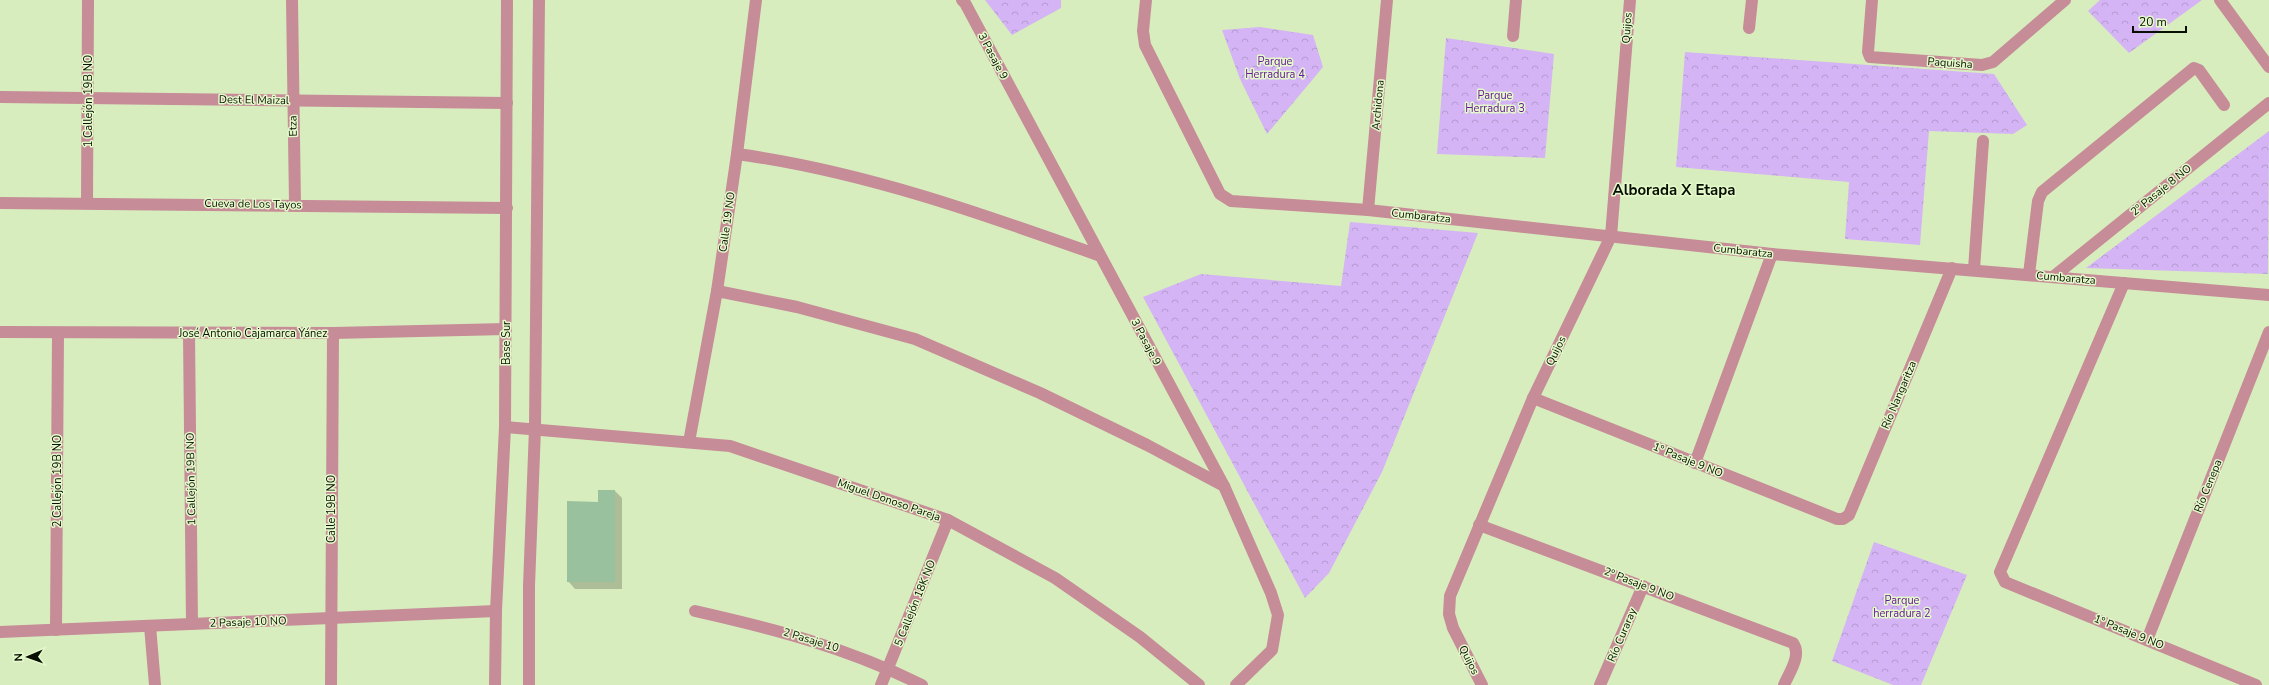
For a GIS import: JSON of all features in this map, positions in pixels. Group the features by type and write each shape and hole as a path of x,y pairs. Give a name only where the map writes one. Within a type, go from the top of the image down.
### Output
{"street":[{"name":"1 Callejón 19B NO","path":"87,203 88,0"},
{"name":"Etza","path":"292,0 292,101 295,204"},
{"name":"Base Sur","path":"495,685 496,612 505,427 507,0"},
{"path":"529,685 529,586 535,428 539,0"},
{"name":"Calle 19 NO","path":"689,442 717,291 737,154 756,0"},
{"name":"3 Pasaje 9","path":"962,0 965,3 1098,255 1224,486 1271,593 1278,615 1272,650 1236,685"},
{"name":"Cumbaratza","path":"1146,0 1142,31 1145,45 1220,194 1231,201 1368,210 1772,254 1974,269 2269,295"},
{"name":"Archidona","path":"1368,210 1387,0"},
{"path":"1513,36 1516,0"},
{"name":"Quijos","path":"1482,685 1453,628 1449,614 1450,596 1532,398 1611,236 1630,0"},
{"path":"1749,28 1752,0"},
{"name":"Paquisha","path":"1872,0 1868,52 1870,57 1982,65 1993,62 2066,0"},
{"path":"2220,0 2269,67"},
{"path":"2030,274 2038,201 2042,192 2194,68 2199,70 2224,105"},
{"name":"Dest El Maizal","path":"0,97 507,103"},
{"name":"2º Pasaje 8 NO","path":"2053,277 2269,103"},
{"path":"1974,269 1982,141"},
{"path":"737,154 834,171 929,197 1098,255"},
{"name":"Cueva de Los Tayos","path":"0,203 295,204 506,208"},
{"path":"1695,463 1772,254"},
{"name":"Río Nangaritza","path":"1843,519 1849,516 1952,268"},
{"name":"1º Pasaje 9 NO","path":"2124,283 2000,572 2005,582 2256,685"},
{"path":"717,291 796,307 915,339 1040,393 1147,445 1224,486"},
{"name":"José Antonio Cajamarca Yánez","path":"0,332 332,333 506,328"},
{"name":"Río Cenepa","path":"2147,640 2269,332"},
{"name":"2 Callejón 19B NO","path":"56,630 58,333"},
{"name":"1 Callejón 19B NO","path":"189,333 192,624"},
{"name":"Calle 19B NO","path":"331,685 332,333"},
{"name":"1º Pasaje 9 NO","path":"1532,398 1837,519 1843,519"},
{"name":"Miguel Donoso Pareja","path":"505,427 535,428 730,446 948,520 1055,578 1140,637 1199,685"},
{"name":"5 Callejón 18K NO","path":"881,685 948,520"},
{"name":"2º Pasaje 9 NO","path":"1479,525 1793,643 1797,654 1784,685"},
{"name":"Río Curaray","path":"1600,685 1643,586"},
{"name":"2 Pasaje 10","path":"695,611 766,626 845,650 889,668 922,685"},
{"name":"2 Pasaje 10 NO","path":"0,632 496,612"},
{"path":"150,626 155,685"}],"green space":[{"path":"985,0 1061,0 1061,8 1012,35"},
{"path":"2100,0 2202,0 2129,53 2088,11"},
{"name":"Parque Herradura 4","path":"1260,27 1313,35 1323,67 1267,134 1240,79 1222,30"},
{"name":"Parque Herradura 3","path":"1446,38 1554,54 1545,158 1437,154"},
{"path":"1685,52 1994,74 2027,125 2013,134 1929,131 1920,245 1845,239 1849,182 1676,167"},
{"path":"2269,131 2268,274 2086,268"},
{"path":"1350,222 1478,233 1382,472 1329,573 1305,598 1143,297 1201,274 1341,286"},
{"name":"Parque herradura 2","path":"1874,542 1967,575 1921,685 1893,685 1832,661"}],"building":[{"path":"598,490 615,490 615,582 567,582 567,501 598,502"}],"district":[{"name":"Alborada X Etapa","path":"1674,190"}]}
